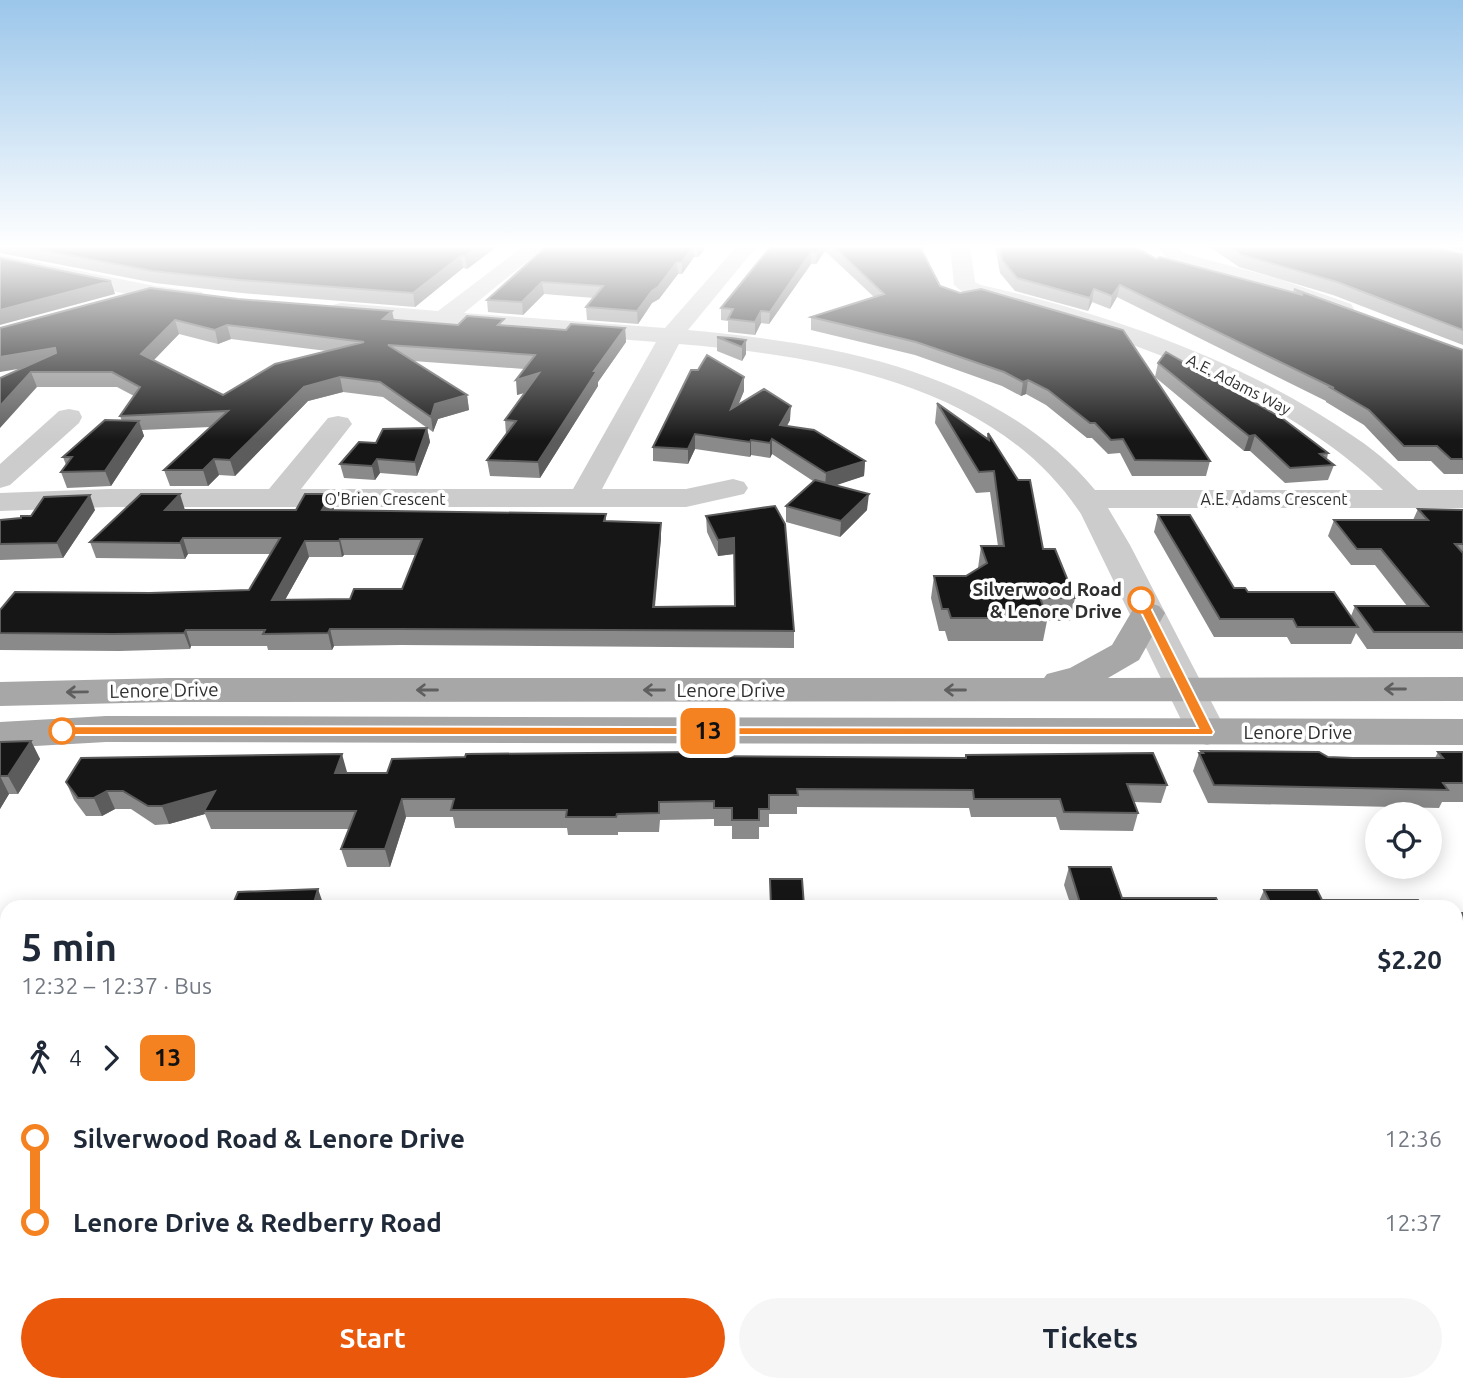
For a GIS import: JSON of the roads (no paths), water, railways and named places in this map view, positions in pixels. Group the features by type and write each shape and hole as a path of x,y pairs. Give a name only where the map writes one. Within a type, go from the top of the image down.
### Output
{"main road":[{"path":"1024,690 1082,677 1126,652 1147,612"},
{"name":"Lenore Drive","path":"0,694 168,690 1463,689"},
{"name":"Lenore Drive","path":"0,735 106,729 1463,732"}],"street":[{"path":"336,310 754,343 821,355 897,374 969,404 1022,436 1057,466 1086,499 1104,529 1207,732"},
{"path":"443,318 453,310"},
{"path":"586,498 588,486 672,335 693,310"},
{"name":"A.E. Adams Way","path":"1054,310 1121,331 1213,369 1313,422 1364,458 1409,498"},
{"path":"1346,310 1363,316"},
{"path":"0,479 69,417"},
{"path":"276,500 338,424"},
{"name":"O'Brien Crescent","path":"0,502 108,498 685,498 733,488"},
{"name":"A.E. Adams Crescent","path":"1086,499 1463,499"}],"place":[{"name":"Silverwood Road & Lenore Drive","path":"1141,600"}]}
